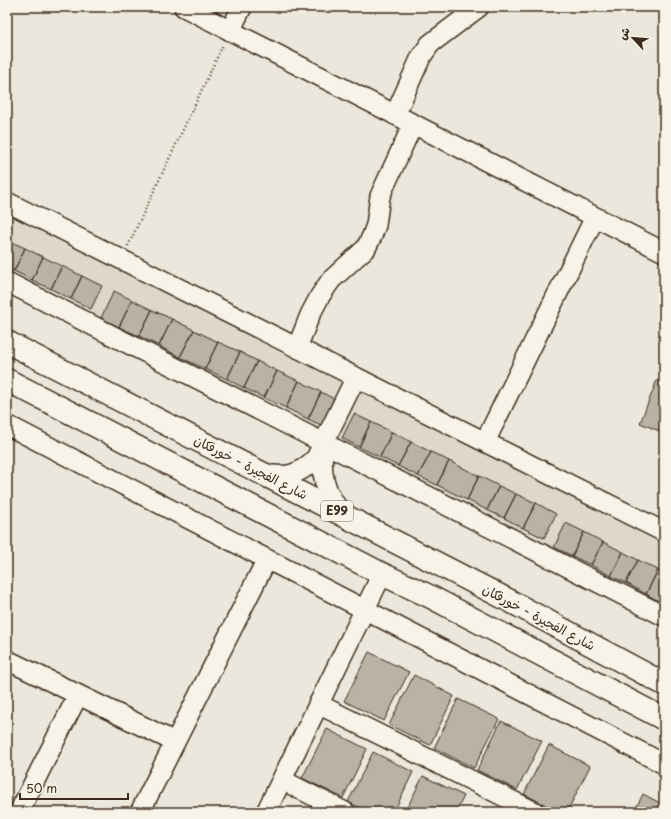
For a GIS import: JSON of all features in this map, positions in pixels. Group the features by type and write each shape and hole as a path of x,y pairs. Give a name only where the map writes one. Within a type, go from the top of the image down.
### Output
{"highway":[{"name":"شارع الفجيرة - خورفكان","path":"7,342 510,601 664,684"},
{"name":"E99","path":"7,380 382,574 429,596 664,719"},
{"path":"429,596 446,598 494,620 500,621 511,614 512,607 510,601"}],"street":[{"path":"184,7 595,217 662,248"},
{"path":"230,31 242,7"},
{"path":"395,115 421,57 430,44 479,7"},
{"path":"297,348 310,315 320,296 331,280 366,248 376,225 380,196 413,124"},
{"path":"7,202 664,532"},
{"path":"484,442 595,217"},
{"path":"7,282 664,616"},
{"path":"262,473 276,476 291,475 305,469 316,458 356,377"},
{"path":"7,425 664,764"},
{"path":"324,443 321,460 324,482 333,503 342,514"},
{"path":"140,812 267,559"},
{"path":"266,812 382,574"},
{"path":"7,660 175,742"},
{"path":"19,812 78,695"},
{"path":"318,704 535,812"},
{"path":"282,780 345,812"}],"path":[{"path":"122,260 230,31"}],"shaded area":[{"path":"7,208 664,540 664,612 7,278"}],"building":[{"path":"7,240 25,248 14,271 7,268"},
{"path":"25,248 43,257 32,280 14,271"},
{"path":"43,257 62,266 51,289 32,280"},
{"path":"62,266 82,276 71,299 51,289"},
{"path":"82,276 102,286 91,309 71,299"},
{"path":"114,291 132,300 119,327 101,318"},
{"path":"132,300 152,310 139,336 119,327"},
{"path":"152,310 172,319 159,346 139,336"},
{"path":"172,319 194,330 180,357 159,346"},
{"path":"194,330 218,342 205,369 180,357"},
{"path":"218,342 240,352 227,379 205,369"},
{"path":"240,352 257,361 244,388 227,379"},
{"path":"257,361 277,371 264,398 244,388"},
{"path":"277,371 299,381 286,408 264,398"},
{"path":"657,380 664,383 664,433 640,423"},
{"path":"299,381 321,392 308,419 286,408"},
{"path":"321,392 336,400 323,426 308,419"},
{"path":"354,414 371,422 359,447 342,438"},
{"path":"371,422 392,432 380,457 359,447"},
{"path":"392,432 411,442 398,466 380,457"},
{"path":"411,442 431,452 418,476 398,466"},
{"path":"431,452 449,461 437,485 418,476"},
{"path":"449,461 479,476 467,500 437,485"},
{"path":"479,476 499,486 487,510 467,500"},
{"path":"499,486 516,494 504,518 487,510"},
{"path":"516,494 536,503 523,528 504,518"},
{"path":"536,503 556,514 544,538 523,528"},
{"path":"566,523 584,532 572,556 554,547"},
{"path":"584,532 603,542 591,565 572,556"},
{"path":"603,542 623,552 611,576 591,565"},
{"path":"623,552 638,560 626,583 611,576"},
{"path":"638,560 658,570 646,594 626,583"},
{"path":"658,570 664,573 664,604 646,594"},
{"path":"369,652 409,672 384,721 344,701"},
{"path":"414,675 454,696 430,745 389,725"},
{"path":"458,699 499,719 474,768 434,748"},
{"path":"501,721 542,741 517,790 477,770"},
{"path":"327,729 367,749 343,798 302,778"},
{"path":"549,745 590,766 567,812 559,812 524,794"},
{"path":"373,752 413,772 394,812 369,812 348,802"},
{"path":"423,776 464,796 456,812 405,812"},
{"path":"643,794 664,805 664,812 634,812"}]}
